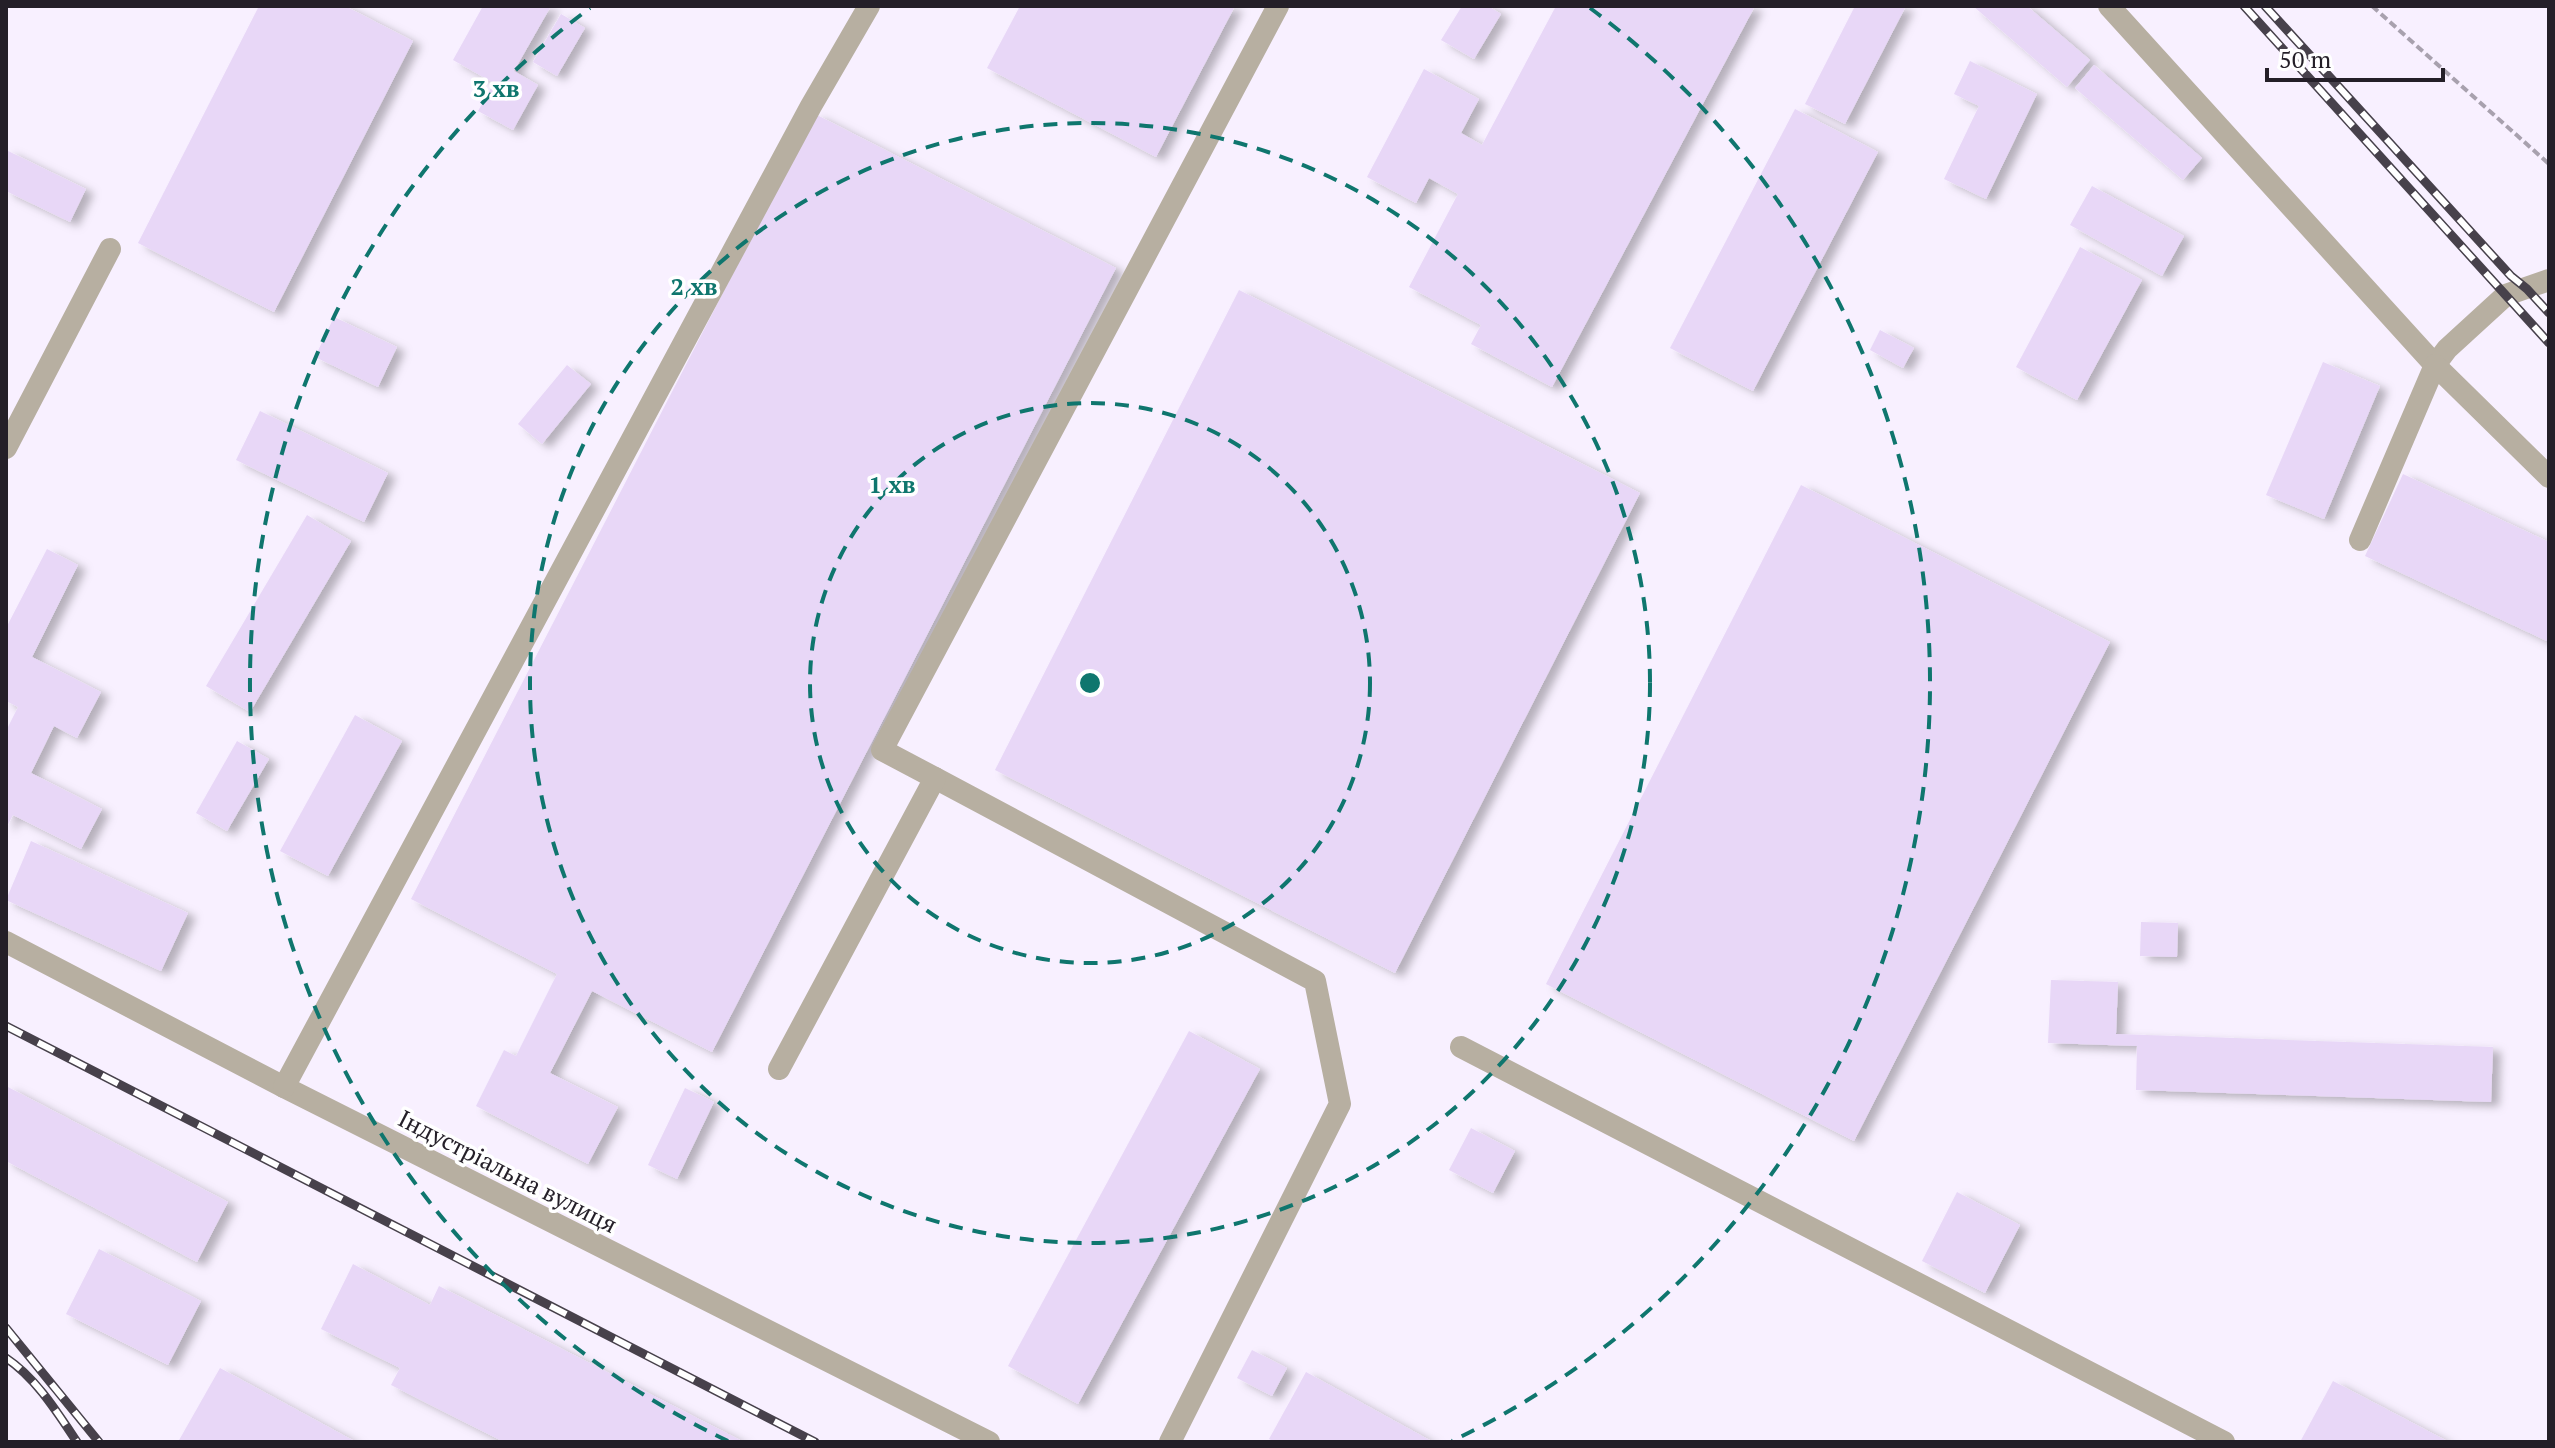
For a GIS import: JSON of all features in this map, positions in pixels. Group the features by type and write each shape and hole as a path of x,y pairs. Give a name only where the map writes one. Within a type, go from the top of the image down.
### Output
{"street":[{"path":"284,1087 804,120 869,6"},
{"path":"1170,1442 1340,1104 1315,981 882,750 1278,6"},
{"path":"2109,6 2435,365 2549,477"},
{"path":"6,448 110,249"},
{"path":"2360,540 2435,365 2447,349 2506,295 2549,280"},
{"path":"779,1069 935,778"},
{"name":"Індустріальна вулиця","path":"6,942 284,1087 989,1442"},
{"path":"1461,1047 2224,1442"}],"path":[{"path":"2372,6 2549,164"}],"building":[{"path":"259,6 345,6 413,41 274,312 138,243"},
{"path":"483,6 551,6 514,71 538,85 513,130 478,111 494,83 453,60"},
{"path":"1020,6 1235,6 1156,157 987,68"},
{"path":"1462,6 1488,6 1501,14 1474,59 1441,40"},
{"path":"1556,6 1755,6 1552,387 1471,344 1481,325 1409,287 1458,194 1429,178 1416,203 1367,177 1424,69 1479,99 1461,133 1482,145"},
{"path":"1855,6 1906,6 1845,124 1805,104"},
{"path":"1973,6 2027,6 2090,60 2067,87"},
{"path":"561,14 585,28 557,76 533,62"},
{"path":"1970,61 2037,94 1986,199 1944,179 1979,106 1954,94"},
{"path":"2094,65 2202,158 2183,180 2075,88"},
{"path":"1795,109 1878,152 1753,391 1670,348"},
{"path":"815,114 1116,268 712,1052 592,991 550,1073 618,1107 588,1164 476,1106 504,1050 516,1056 557,974 411,899"},
{"path":"6,150 86,189 70,222 6,191"},
{"path":"2092,186 2184,236 2162,276 2070,225"},
{"path":"2080,247 2142,280 2077,400 2016,367"},
{"path":"1239,290 1640,493 1395,973 995,770"},
{"path":"334,317 397,347 378,387 315,357"},
{"path":"1880,330 1914,348 1903,368 1870,350"},
{"path":"2323,362 2380,386 2324,519 2266,495"},
{"path":"567,365 591,384 542,444 518,424"},
{"path":"260,411 388,473 364,522 236,460"},
{"path":"2403,474 2549,542 2549,642 2365,556"},
{"path":"1801,485 2110,642 1854,1141 1546,984"},
{"path":"307,515 351,541 250,712 206,686"},
{"path":"47,549 78,565 32,657 101,692 77,738 54,726 31,773 102,809 81,849 13,815 6,828 6,731 18,707 6,701 6,628"},
{"path":"355,715 402,741 328,876 280,851"},
{"path":"237,741 269,759 227,831 196,813"},
{"path":"31,841 188,913 161,971 6,900"},
{"path":"2141,922 2178,923 2177,957 2140,956"},
{"path":"2051,980 2118,982 2116,1034 2493,1047 2491,1102 2136,1090 2137,1046 2048,1043"},
{"path":"1189,1031 1260,1069 1078,1404 1008,1366"},
{"path":"6,1086 228,1202 197,1262 6,1161"},
{"path":"685,1088 714,1102 677,1179 648,1165"},
{"path":"1471,1128 1515,1151 1493,1193 1449,1170"},
{"path":"1957,1192 2020,1225 1985,1293 1922,1261"},
{"path":"99,1249 201,1301 168,1365 66,1314"},
{"path":"353,1264 430,1305 439,1286 744,1442 504,1442 391,1385 400,1368 321,1329"},
{"path":"1252,1350 1287,1368 1272,1396 1237,1378"},
{"path":"220,1368 356,1442 178,1442"},
{"path":"1306,1372 1433,1442 1275,1442 1269,1439"},
{"path":"2333,1381 2449,1442 2300,1442"}],"railway":[{"path":"2244,6 2549,343"},
{"path":"2265,6 2511,276 2549,313"},
{"path":"6,1026 815,1442"},
{"path":"6,1328 99,1442"},
{"path":"6,1358 36,1385 77,1442"}]}
